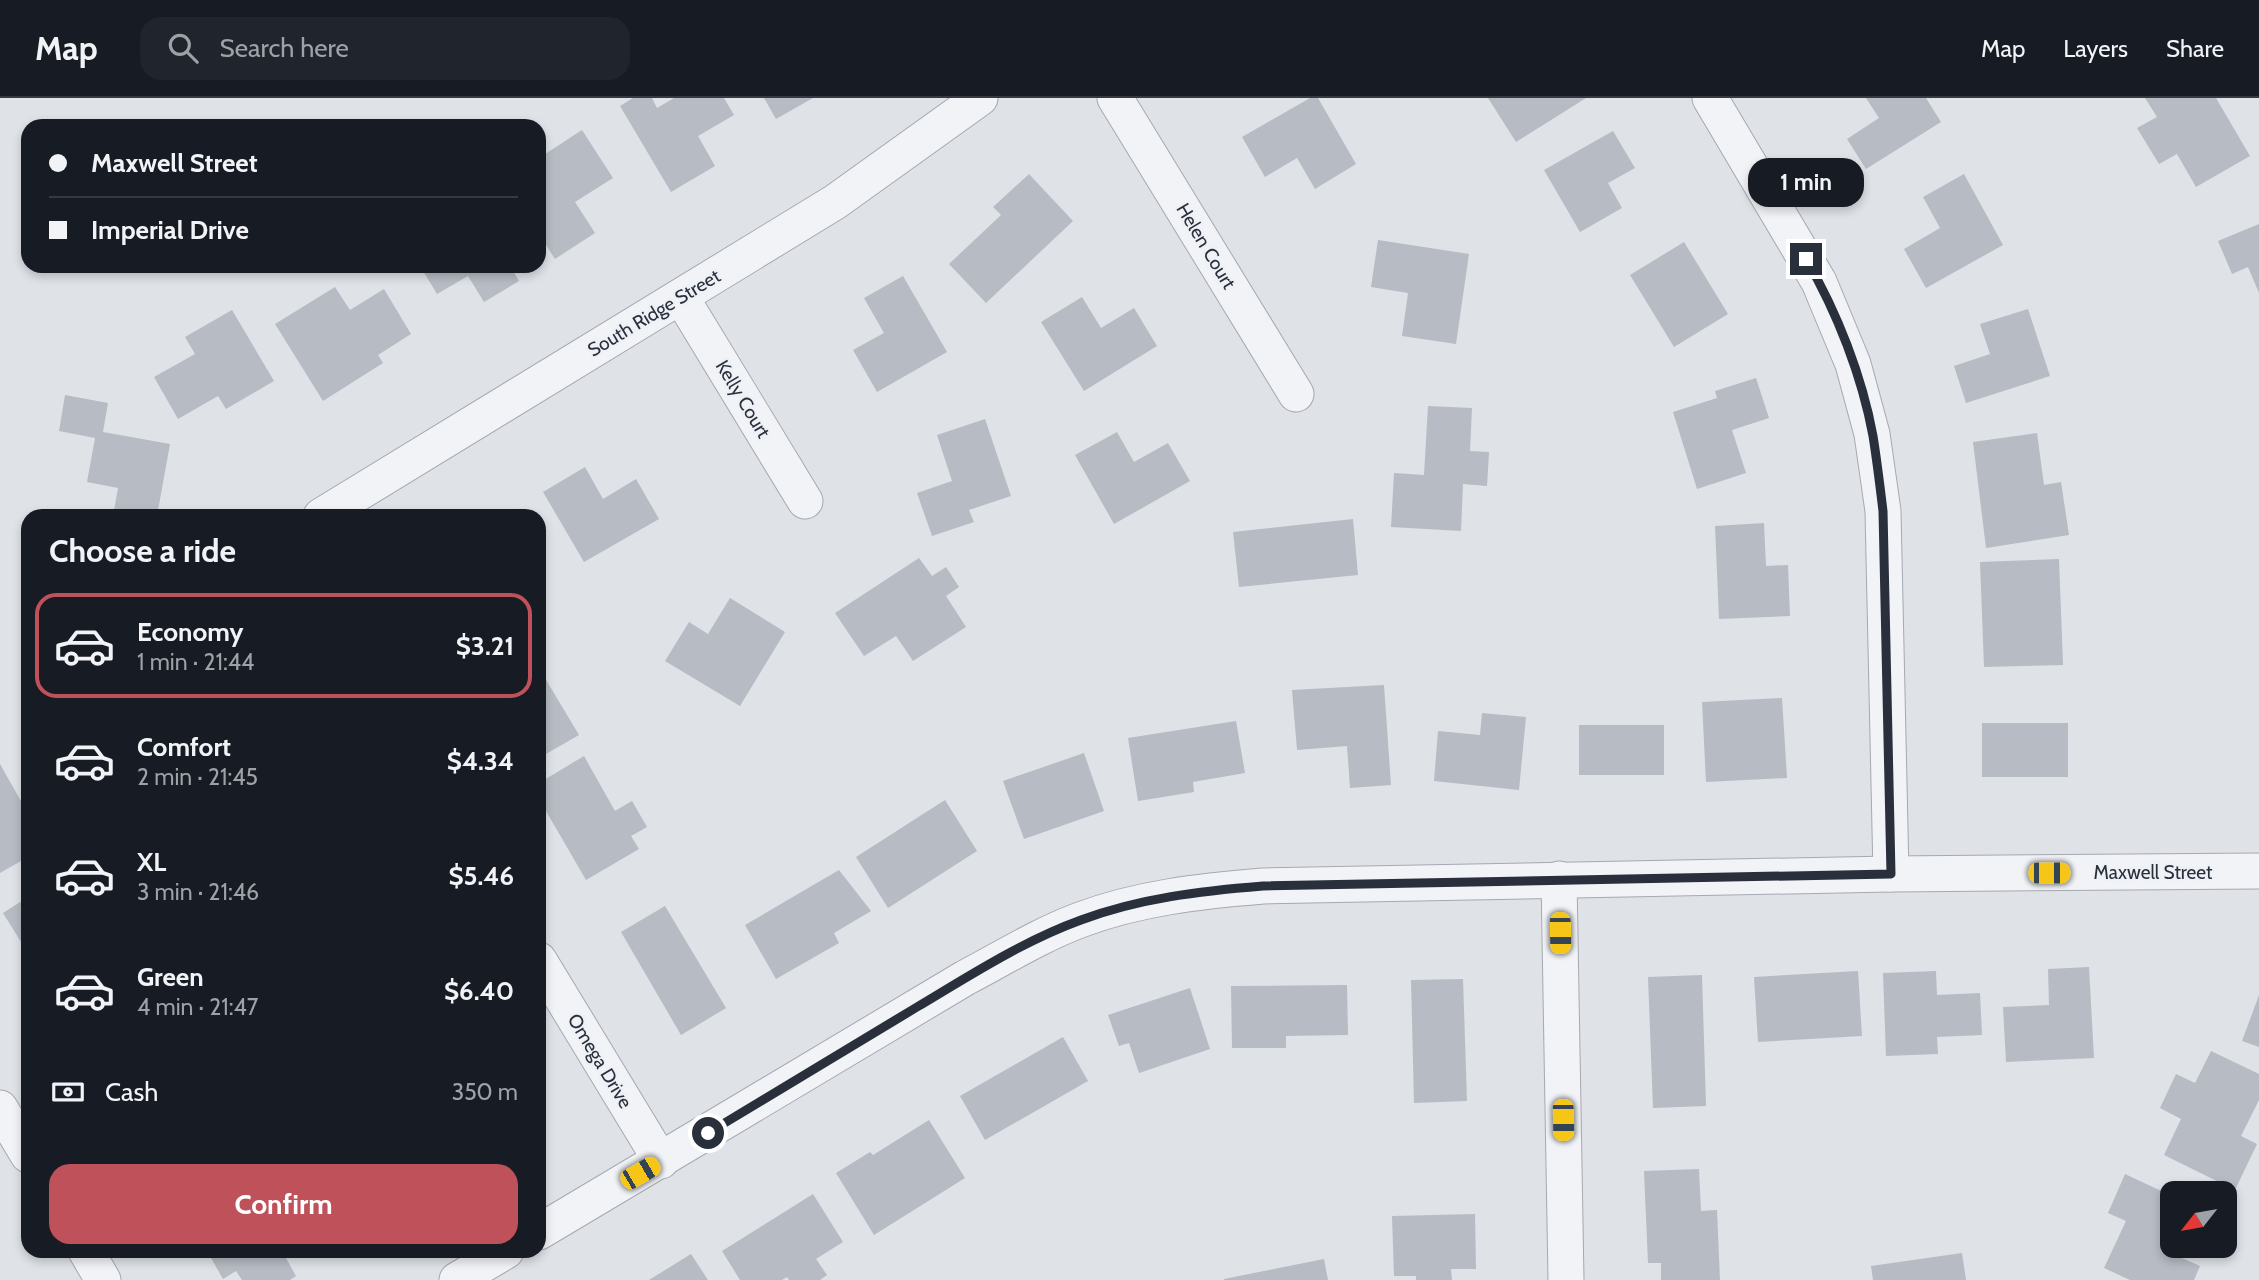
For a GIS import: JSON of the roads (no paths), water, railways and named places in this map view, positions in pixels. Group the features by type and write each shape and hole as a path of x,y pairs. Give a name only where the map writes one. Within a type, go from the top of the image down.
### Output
{"street":[{"name":"South Ridge Street","path":"333,509 835,202 980,98"},
{"name":"Helen Court","path":"1115,98 1296,394"},
{"path":"1710,98 1819,282 1853,364 1872,434 1883,511 1891,874"},
{"name":"Kelly Court","path":"681,297 805,501"},
{"name":"Maxwell Street","path":"546,1228 965,978 1080,920 1142,902 1263,886 1891,874 2259,871"},
{"path":"1559,879 1566,1280"},
{"name":"Omega Drive","path":"546,972 661,1161"},
{"path":"0,1108 21,1143"},
{"path":"90,1258 103,1280"},
{"path":"457,1280 494,1258"}]}
